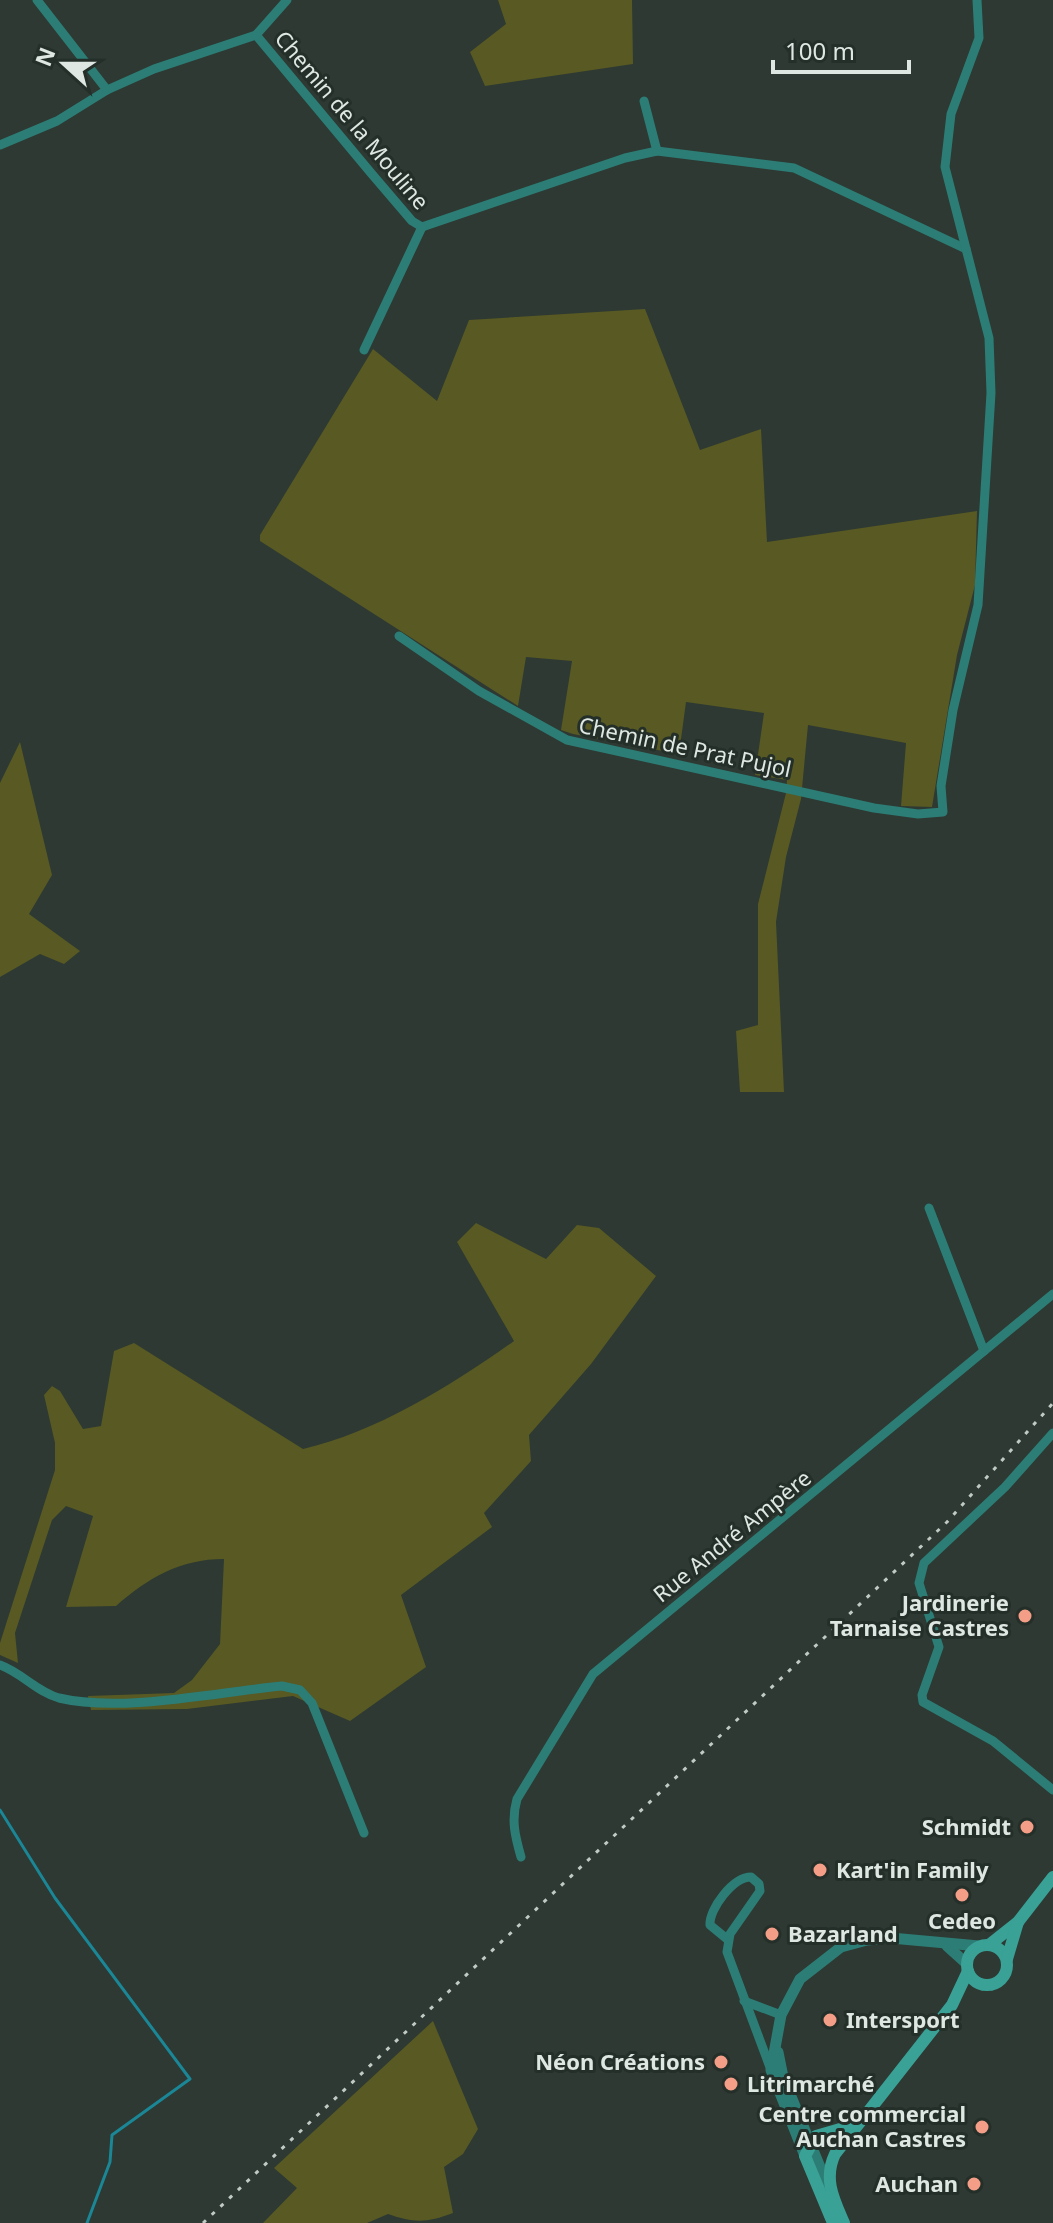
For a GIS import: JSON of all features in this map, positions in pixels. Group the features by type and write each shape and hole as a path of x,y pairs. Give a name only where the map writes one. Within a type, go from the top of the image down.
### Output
{"main road":[{"path":"844,2223 830,2191 830,2168 838,2148 952,2005 971,1953 1018,1922 1053,1877"},
{"path":"952,2005 1003,1978 1018,1922"},
{"path":"984,1945 1001,1949 1007,1959"},
{"path":"967,1968 974,1981 985,1985"},
{"path":"833,2223 807,2146 820,2134 857,2124"}],"street":[{"path":"37,0 107,90"},
{"path":"0,145 57,121 107,90 154,69 256,35 287,0"},
{"path":"966,249 947,180 945,154 955,100 979,38 977,0"},
{"name":"Chemin de la Mouline","path":"256,35 412,221 422,227 625,158 657,151 794,168 966,249"},
{"path":"644,101 657,151"},
{"path":"364,350 422,227"},
{"name":"Chemin de Prat Pujol","path":"399,636 503,706 579,744 874,808 918,814 943,812 941,786 953,710 978,605 991,393 989,338 966,249"},
{"path":"929,1208 984,1351"},
{"name":"Rue André Ampère","path":"521,1857 514,1833 513,1812 517,1799 593,1674 1053,1294"},
{"path":"1053,1433 1005,1487 924,1563 919,1579 939,1647 924,1689 923,1702 993,1741 1053,1790"},
{"path":"0,1665 47,1693 87,1701 112,1703 282,1686 300,1690 312,1703 364,1833"},
{"path":"727,1939 759,1896 759,1884 751,1877 736,1883 711,1915 710,1925 727,1939 731,1970 756,2034 830,2191"},
{"path":"771,2070 781,2015 800,1979 817,1962 841,1947 891,1938 946,1945 984,1945"},
{"path":"946,1945 967,1968"},
{"path":"744,2001 781,2015"},
{"path":"756,2034 777,2039"},
{"path":"777,2039 783,2077 803,2126 807,2146"},
{"path":"803,2126 820,2134"},
{"path":"807,2146 838,2148"}],"shaded area":[{"path":"498,0 632,0 633,64 485,86 470,52 506,24"},
{"path":"645,309 700,450 761,429 767,542 977,511 975,585 957,655 932,807 901,806 906,743 808,725 801,799 786,857 776,922 784,1092 740,1092 736,1031 758,1025 758,904 786,793 787,780 755,775 764,713 686,702 679,754 561,730 572,661 526,657 518,706 260,541 260,535 373,349 437,401 469,320"},
{"path":"20,742 52,875 29,914 80,951 64,964 40,954 0,977 0,783"},
{"path":"476,1223 546,1259 577,1225 599,1228 656,1276 591,1364 529,1435 531,1461 484,1513 492,1527 401,1595 426,1667 350,1721 293,1696 187,1709 91,1710 88,1696 174,1693 192,1680 220,1644 224,1559 179,1566 140,1587 116,1606 66,1607 93,1516 66,1506 52,1520 15,1633 18,1663 0,1655 0,1643 55,1470 55,1443 44,1395 52,1386 60,1391 83,1429 101,1426 114,1351 134,1343 303,1449 330,1442 413,1405 514,1341 457,1242"},
{"path":"433,2021 478,2129 463,2154 444,2167 453,2213 420,2221 388,2214 367,2223 263,2223 297,2188 274,2168"}],"waterway":[{"path":"0,1810 55,1898 190,2079 112,2135 110,2162 87,2223"}],"railway":[{"path":"203,2223 947,1522 1053,1403"}],"place":[{"name":"Jardinerie Tarnaise Castres","path":"1025,1616"},
{"name":"Schmidt","path":"1027,1827"},
{"name":"Kart'in Family","path":"820,1870"},
{"name":"Cedeo","path":"962,1895"},
{"name":"Bazarland","path":"772,1934"},
{"name":"Intersport","path":"830,2020"},
{"name":"Néon Créations","path":"721,2062"},
{"name":"Litrimarché","path":"731,2084"},
{"name":"Centre commercial Auchan Castres","path":"982,2127"},
{"name":"Auchan","path":"974,2184"}]}
